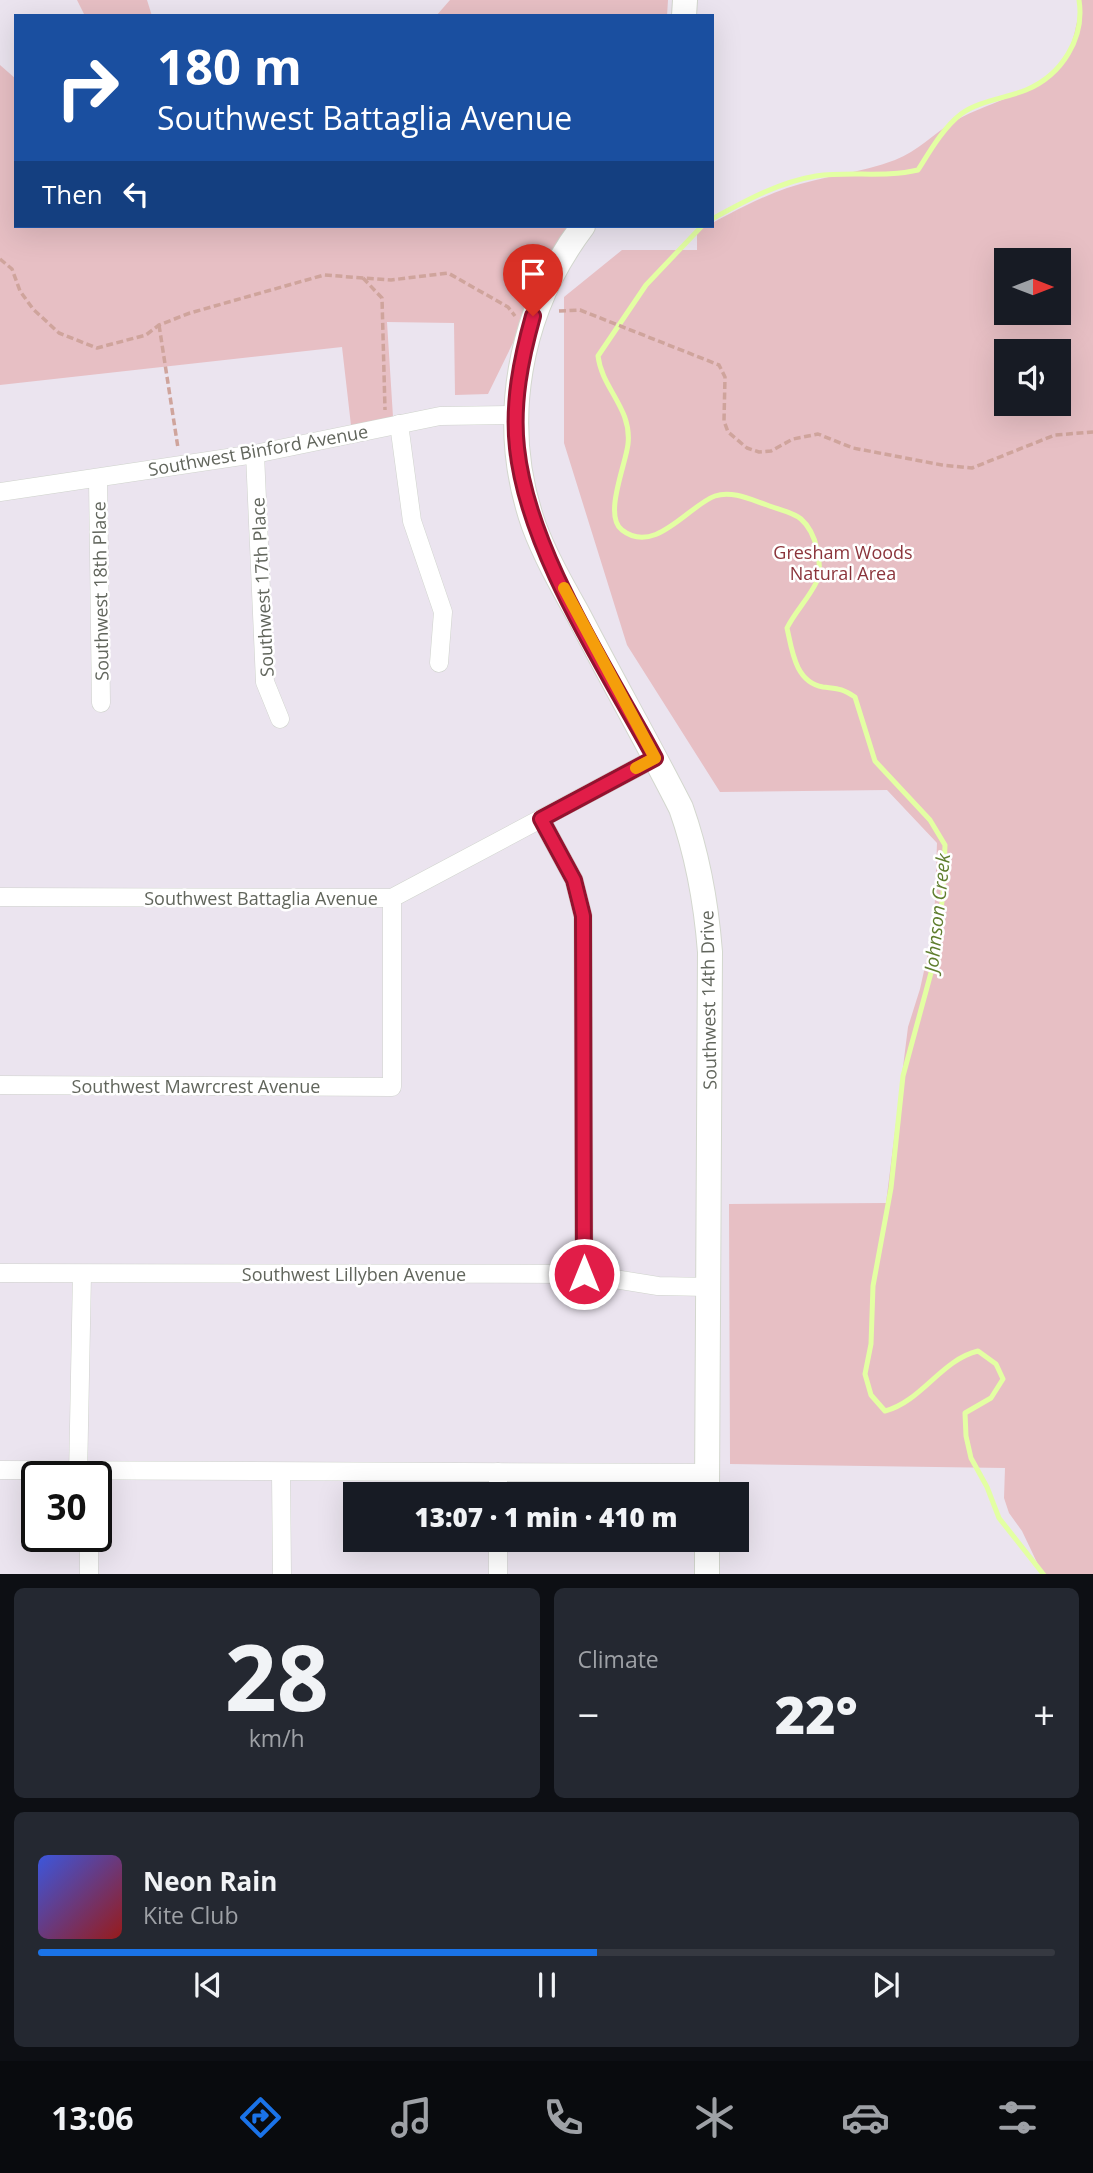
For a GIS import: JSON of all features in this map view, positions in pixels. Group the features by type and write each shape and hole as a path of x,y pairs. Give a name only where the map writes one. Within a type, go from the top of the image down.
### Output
{"street":[{"name":"Southwest 14th Drive","path":"582,228 558,262 533,316 521,362 516,415 521,474 544,550 685,819 706,898 710,952 707,1482"},
{"name":"Southwest Binford Avenue","path":"0,492 255,454 440,416 516,415"},
{"path":"393,425 412,521 443,612 439,663"},
{"name":"Southwest 17th Place","path":"255,454 265,682 280,719"},
{"name":"Southwest 18th Place","path":"98,479 101,703"},
{"name":"Southwest Battaglia Avenue","path":"0,897 392,898 655,758"},
{"path":"541,819 574,880 583,916 584,1274"},
{"name":"Southwest Mawrcrest Avenue","path":"0,1085 392,1087 392,898"},
{"name":"Southwest Lillyben Avenue","path":"0,1273 584,1274 658,1286 708,1287"},
{"path":"78,1461 82,1274"},
{"path":"0,1470 21,1471"},
{"path":"112,1473 498,1472 672,1482"},
{"path":"498,1472 498,1482"},
{"path":"281,1473 282,1574"},
{"path":"89,1552 89,1574"},
{"path":"498,1552 498,1574"},
{"path":"707,1552 707,1574"}],"path":[{"path":"0,259 12,269 20,291 33,309 59,333 97,348 146,335 159,325 324,275 402,279 448,273 508,307 521,318"},
{"path":"363,278 382,298 393,425"},
{"path":"550,313 571,308 588,313 712,361 723,370 724,421 727,432 747,448 759,452 771,451 793,439 818,434 852,448 942,466 972,468 1055,435 1093,432"},
{"path":"159,325 180,464"}],"green space":[{"path":"77,0 147,0 151,14 84,14"},
{"path":"450,0 668,0 667,14 438,14"},
{"name":"Gresham Woods Natural Area","path":"1078,0 1093,0 1093,1574 1043,1574 1022,1531 1009,1513 1004,1498 1005,1468 730,1464 729,1204 886,1203 908,1027 920,989 934,926 937,843 887,790 720,792 627,645 564,443 564,297 622,250 697,250 697,231 714,228 714,222 775,192 869,168 911,152 953,122 1043,79 1057,67 1068,51 1075,31"},
{"path":"0,65 14,77 14,228 569,228 488,394 455,395 454,323 387,322 393,417 352,434 342,347 0,385"}],"waterway":[{"name":"Johnson Creek","path":"714,218 762,193 802,179 918,170 943,133 961,114 984,103 1026,90 1050,75 1060,65 1068,54 1078,28 1079,0"},
{"name":"Johnson Creek","path":"700,228 646,285 598,356 605,379 626,420 628,431 628,444 615,502 617,523 622,530 634,536 647,537 659,533 705,501 722,494 748,498 801,519 811,532 819,567 816,583 787,628 796,664 806,679 814,684 843,690 855,697 875,761 930,820 945,845 943,895 932,969 903,1076 891,1188 873,1286 871,1344 865,1374 871,1395 885,1411 910,1399 942,1371 965,1356 978,1351 996,1364 1003,1379 991,1398 965,1413 966,1436 971,1458 987,1487 999,1518 1043,1574"}],"slow traffic":[{"path":"564,588 655,758 636,768"}],"route":[{"path":"533,316 521,362 517,398 517,447 526,500 544,550 655,758 541,819 574,880 583,916 584,1274"}]}
